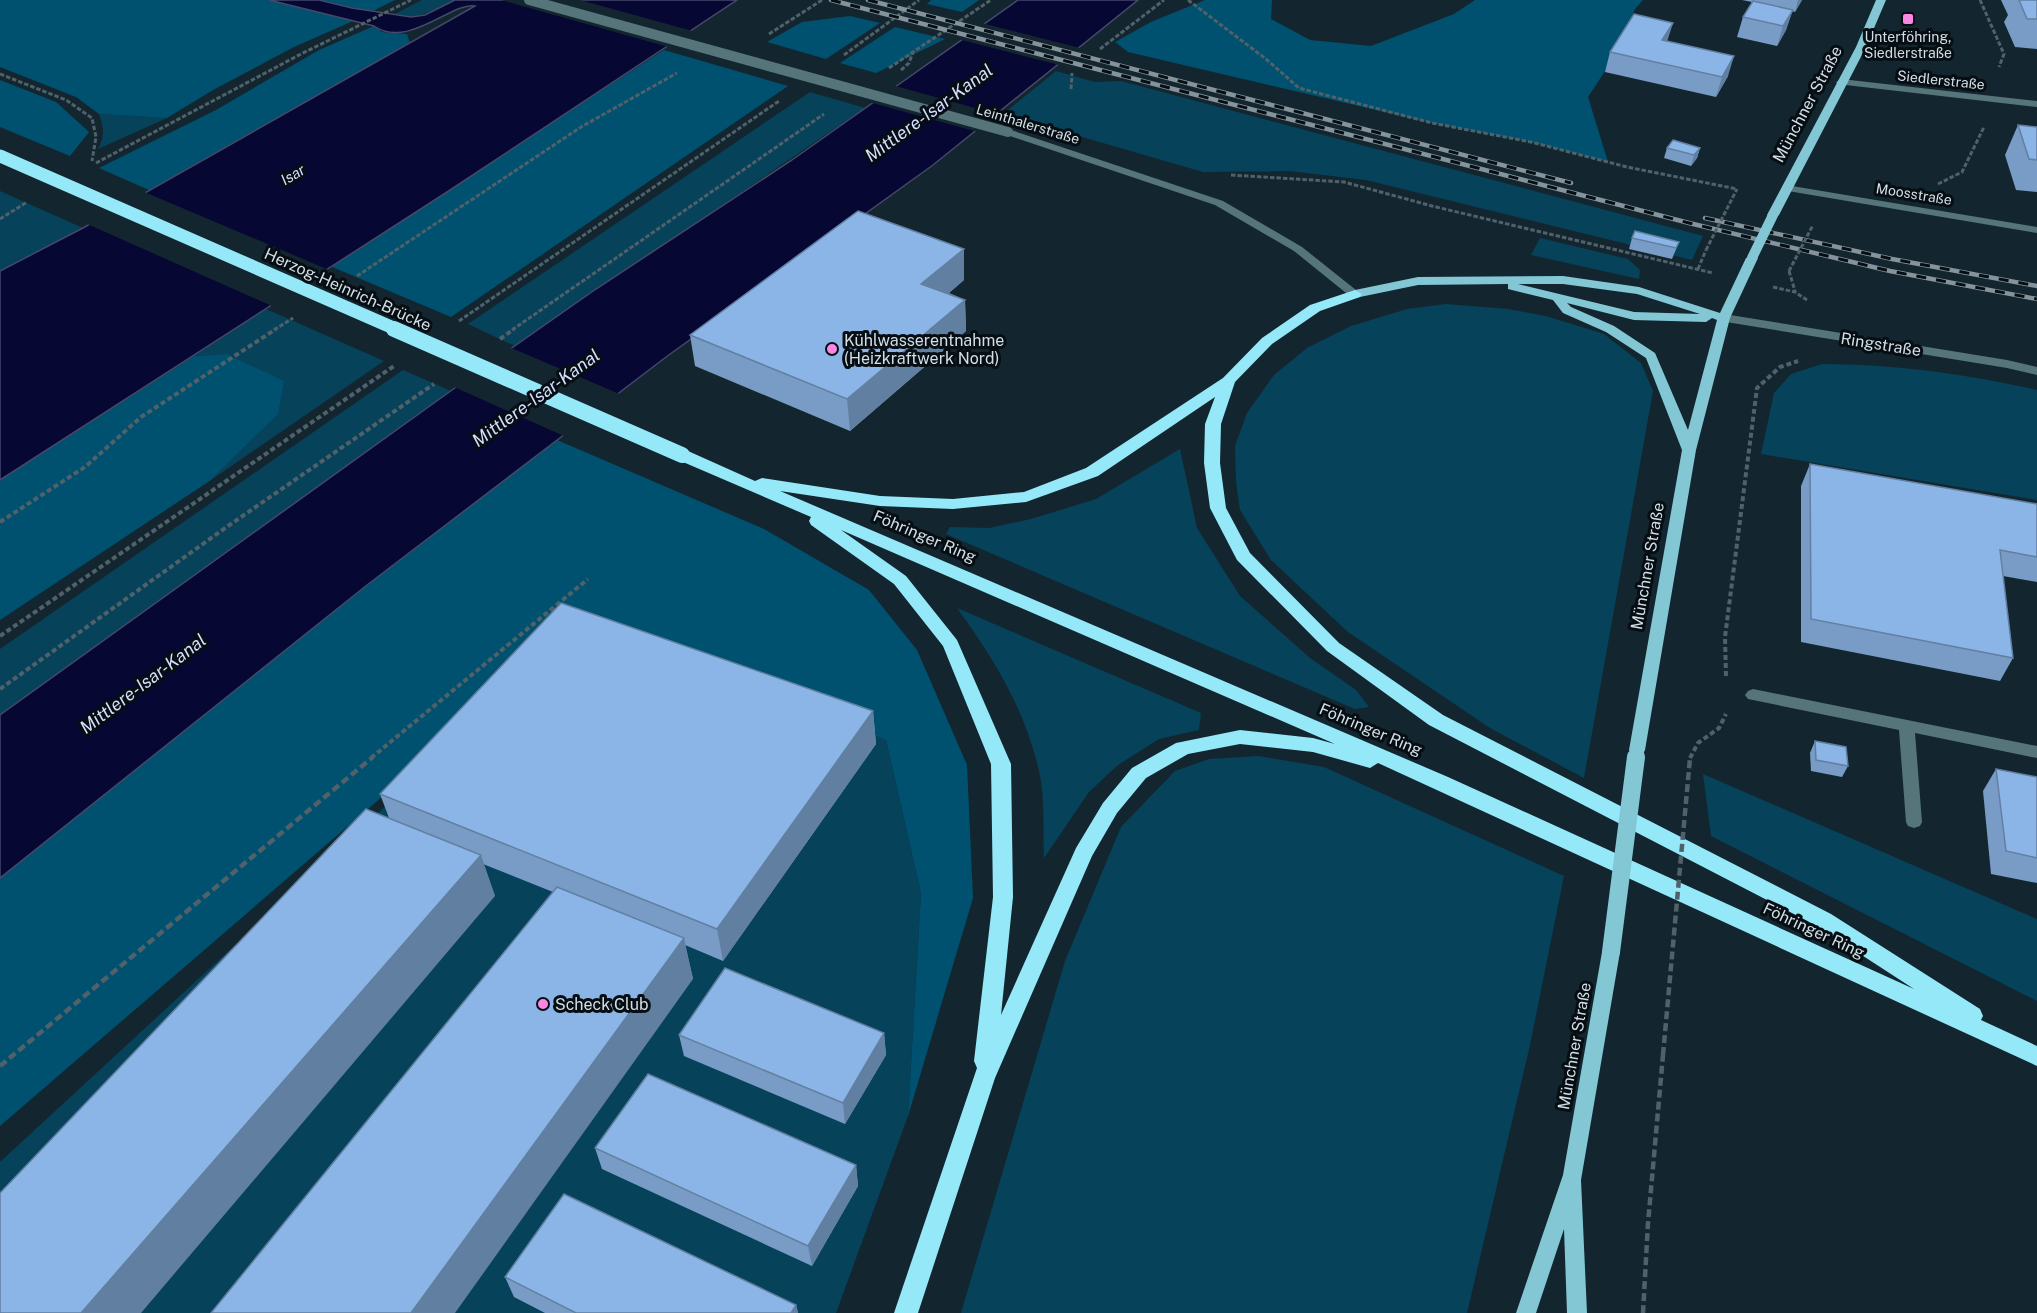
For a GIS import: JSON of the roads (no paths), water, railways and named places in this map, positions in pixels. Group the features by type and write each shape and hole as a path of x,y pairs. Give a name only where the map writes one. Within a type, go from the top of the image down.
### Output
{"highway":[{"name":"Herzog-Heinrich-Brücke","path":"0,156 682,455"},
{"path":"737,479 880,501 953,504 1026,496 1092,472 1228,381 1267,341 1315,308 1355,294"},
{"path":"1228,381 1213,424 1212,463 1218,508 1243,556 1333,647 1436,720 1824,920 2032,1054"},
{"name":"Föhringer Ring","path":"682,455 1441,782 2032,1054"},
{"path":"809,510 816,520 900,580 951,644 1001,764 1003,897 984,1078"},
{"path":"906,1313 984,1078 1083,854 1110,808 1139,773 1182,748 1240,737 1313,745 1441,782"}],"main road":[{"name":"Münchner Straße","path":"1526,1313 1573,1175 1611,952 1637,750 1689,450 1724,318 1740,279 1861,47 1881,0"},
{"path":"1494,280 1634,316 1724,318"},
{"path":"1355,294 1418,281 1563,280 1638,291 1724,318"},
{"path":"1553,297 1567,310 1610,329 1651,356 1689,450"},
{"name":"Münchner Straße","path":"1573,1175 1577,1313"}],"street":[{"name":"Leinthalerstraße","path":"529,0 1008,132 1195,193 1219,203 1298,249 1355,294"},
{"name":"Siedlerstraße","path":"1841,82 2037,104"},
{"name":"Moosstraße","path":"1786,188 2037,230"},
{"name":"Ringstraße","path":"1724,318 2037,371"},
{"path":"1753,695 2037,752"},
{"path":"1907,726 1914,822"}],"water":[{"name":"Isar","path":"269,0 319,0 352,8 411,17 425,15 455,0 737,0 447,192 0,480 0,271 83,228 475,6 455,10 415,29 387,32 374,26"},
{"name":"Mittlere-Isar-Kanal","path":"1018,0 1138,0 933,165 666,357 367,585 0,878 0,715 459,385 596,289 792,160"}],"railway":[{"path":"831,0 1689,223 1890,271 2037,299"},
{"path":"868,0 1571,183"},
{"path":"1705,218 1892,259 2037,286"}],"place":[{"name":"Unterföhring, Siedlerstraße","path":"1908,19"},
{"name":"Kühlwasserentnahme (Heizkraftwerk Nord)","path":"832,349"},
{"name":"Scheck Club","path":"543,1004"}]}
